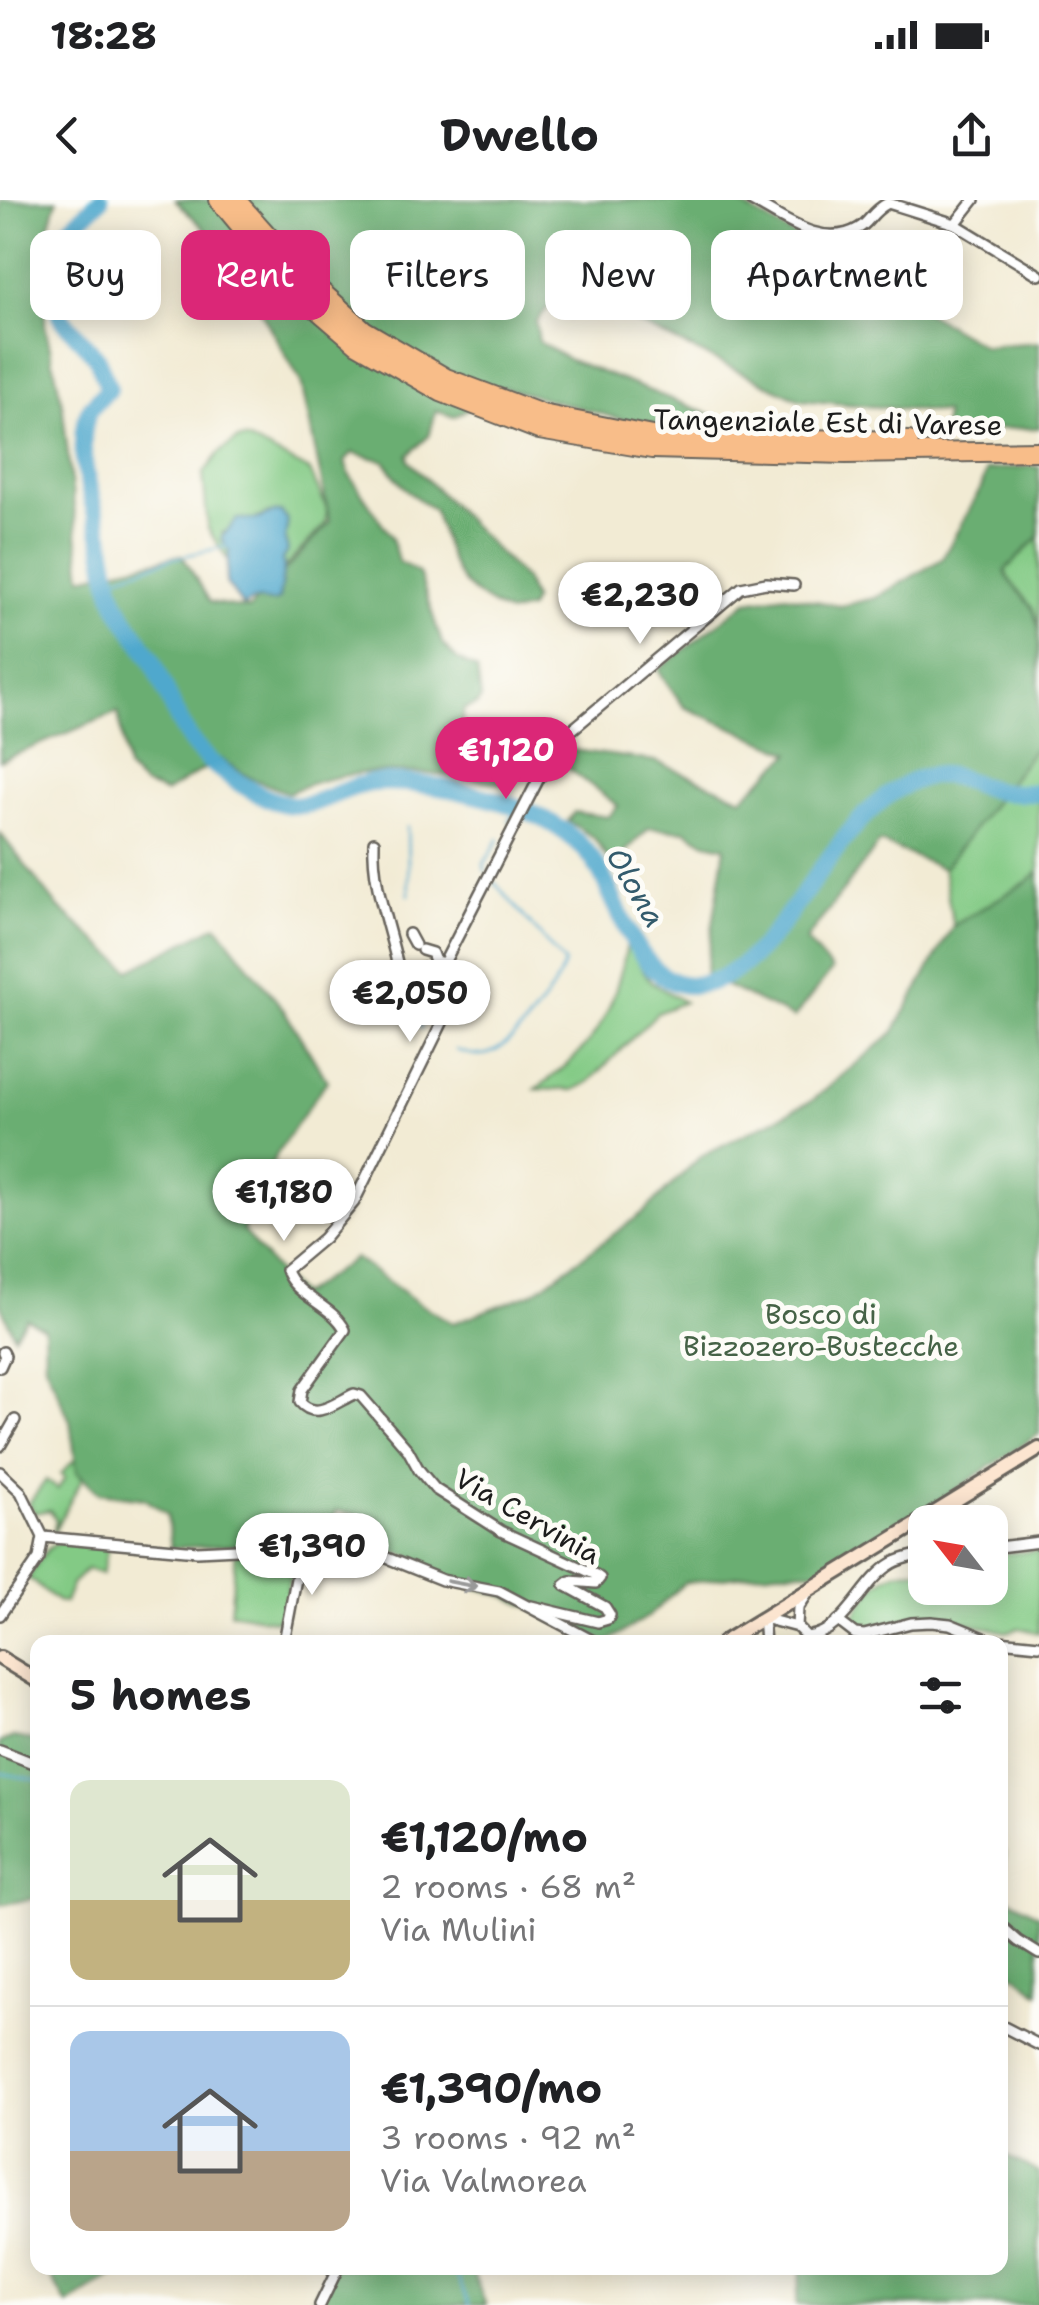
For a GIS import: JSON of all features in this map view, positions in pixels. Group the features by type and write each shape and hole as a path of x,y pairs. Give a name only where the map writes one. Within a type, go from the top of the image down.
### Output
{"highway":[{"name":"Tangenziale Est di Varese","path":"219,200 293,290 357,344 442,392 539,430 652,449 846,454 1039,452"},
{"name":"Tangenziale Est di Varese","path":"236,200 304,276 364,330 446,378 542,414 652,436 846,442 1039,441"}],"main road":[{"path":"735,1635 1039,1449"},
{"path":"0,1658 30,1676"}],"street":[{"path":"750,200 808,232 833,236 857,230 887,202 955,224 1039,275"},
{"path":"955,224 974,200"},
{"path":"429,956 452,947 553,750 566,734 742,588 766,583 794,585"},
{"path":"374,842 374,877 398,967 404,969"},
{"path":"380,1004 385,1008 440,983 429,956 409,934"},
{"path":"429,956 437,946 452,947"},
{"name":"Via Cervinia","path":"440,983 446,1002 443,1021 354,1202 324,1238 286,1270 290,1280 336,1317 345,1330 302,1390 300,1402 306,1410 318,1412 354,1394 361,1396 408,1450 435,1489 501,1531 600,1578 596,1583 570,1581 564,1585 605,1607 610,1615 608,1620 598,1622 531,1606"},
{"path":"0,1367 3,1352"},
{"path":"0,1422 13,1424 0,1446"},
{"path":"0,1614 40,1558 43,1537 21,1492 2,1476"},
{"path":"43,1537 198,1551 334,1544 367,1550 442,1580 499,1591 582,1635"},
{"path":"1008,1546 1039,1542"},
{"path":"285,1635 302,1546"},
{"path":"819,1635 836,1624 893,1563 908,1558"},
{"path":"803,1635 797,1627 798,1608 810,1590"},
{"path":"764,1635 763,1618 797,1627"},
{"path":"868,1635 911,1623 931,1622 950,1624 977,1635"},
{"path":"834,1635 836,1624"},
{"path":"836,1624 859,1635"},
{"path":"1008,1642 1039,1645"},
{"path":"0,1750 30,1762"},
{"path":"1008,1933 1039,1954"},
{"path":"1008,2030 1039,2044"},
{"path":"320,2305 335,2275"}],"green space":[{"path":"0,200 57,200 48,230 30,230 30,320 45,320 62,402 82,577 182,555 210,602 249,609 330,522 301,382 266,320 330,320 330,230 206,230 175,200 733,200 785,230 711,230 711,320 939,320 984,346 1039,342 1039,428 943,430 945,413 800,400 630,320 691,320 691,230 545,230 545,311 536,322 539,342 570,360 725,420 642,425 503,387 454,417 436,411 429,436 408,455 409,461 525,580 533,600 529,609 509,614 464,583 456,572 433,509 406,488 385,461 352,453 345,462 392,538 398,561 419,573 442,643 457,659 477,670 481,698 477,705 464,709 465,734 511,774 506,784 423,773 368,773 341,776 288,793 252,779 220,759 165,793 143,785 127,769 118,712 0,761"},
{"path":"238,439 247,439 310,471 327,509 326,523 284,568 286,540 269,513 222,533 229,562 208,529 203,474 220,452"},
{"path":"1039,467 1039,537 1005,570 1033,609 1039,629 1039,743 943,869 880,842 806,940 832,970 794,1018 705,976 725,847 706,843 686,831 649,828 612,865 594,838 568,821 574,812 608,817 618,806 559,761 566,749 655,761 742,798 791,753 684,707 658,670 747,601 786,595 840,606 875,598 942,559 987,470"},
{"path":"1039,537 1039,629 1005,570"},
{"path":"1039,743 1039,871 953,926 943,869"},
{"name":"Bosco di Bizzozero-Bustecche","path":"0,833 58,907 130,970 217,925 284,1010 327,1081 267,1171 243,1231 301,1295 355,1258 453,1323 533,1293 644,1212 701,1156 813,1100 893,1033 953,926 1039,871 1039,1434 933,1505 908,1505 908,1522 862,1553 825,1571 777,1571 684,1583 649,1616 618,1635 592,1635 508,1597 441,1577 410,1556 380,1548 379,1518 336,1511 330,1541 171,1548 167,1514 145,1499 99,1493 77,1472 70,1421 45,1364 44,1328 26,1318 14,1336 0,1304"},
{"path":"627,945 651,982 684,1002 657,1013 588,1083 573,1090 536,1089 573,1058 598,1028 615,992"},
{"path":"74,1460 82,1479 53,1534 56,1520 50,1510 34,1513 29,1503 46,1480 58,1489 65,1477 61,1474"},
{"path":"62,1542 108,1547 102,1574 87,1569 73,1583 65,1603 28,1578 46,1551"},
{"path":"293,1550 297,1554 285,1614 279,1615 277,1621 230,1612 236,1552"},
{"path":"1039,1551 1039,1633 1019,1628 1006,1632 947,1618 911,1619 865,1630 853,1619 873,1588 890,1575 908,1570 908,1605 1008,1605 1008,1553"},
{"path":"14,1737 30,1740 30,1899 0,1905 0,1742"},
{"path":"1008,1898 1039,1915 1039,1993 1008,1969"},
{"path":"1008,2157 1039,2172 1039,2305 796,2305 800,2275 1008,2275"},
{"path":"50,2275 115,2275 67,2305"},
{"path":"327,2275 474,2275 486,2305 309,2305"}],"water":[{"path":"281,512 288,521 288,550 282,559 279,599 254,600 243,606 226,583 229,551 221,538 237,519 257,519"}],"waterway":[{"name":"Olona","path":"100,200 60,238 53,260 60,316 97,358 109,389 89,411 83,442 110,583 117,604 152,660 192,742 241,784 287,804 317,801 363,784 391,782 435,787 525,810 556,826 583,848 603,877 643,956 673,981 692,985 724,977 753,956 858,823 888,795 922,778 940,775 1000,791 1039,793"},
{"path":"110,579 170,559 228,546"},
{"path":"509,821 516,809"},
{"path":"407,827 409,895"},
{"path":"485,871 484,864 499,839"},
{"path":"456,1050 483,1055 509,1041 544,1001 564,963 495,883"},
{"path":"411,1001 421,1028"},
{"path":"0,1773 30,1779"},
{"path":"457,2275 469,2305"}],"tunnel":[{"path":"404,969 425,964"}]}
